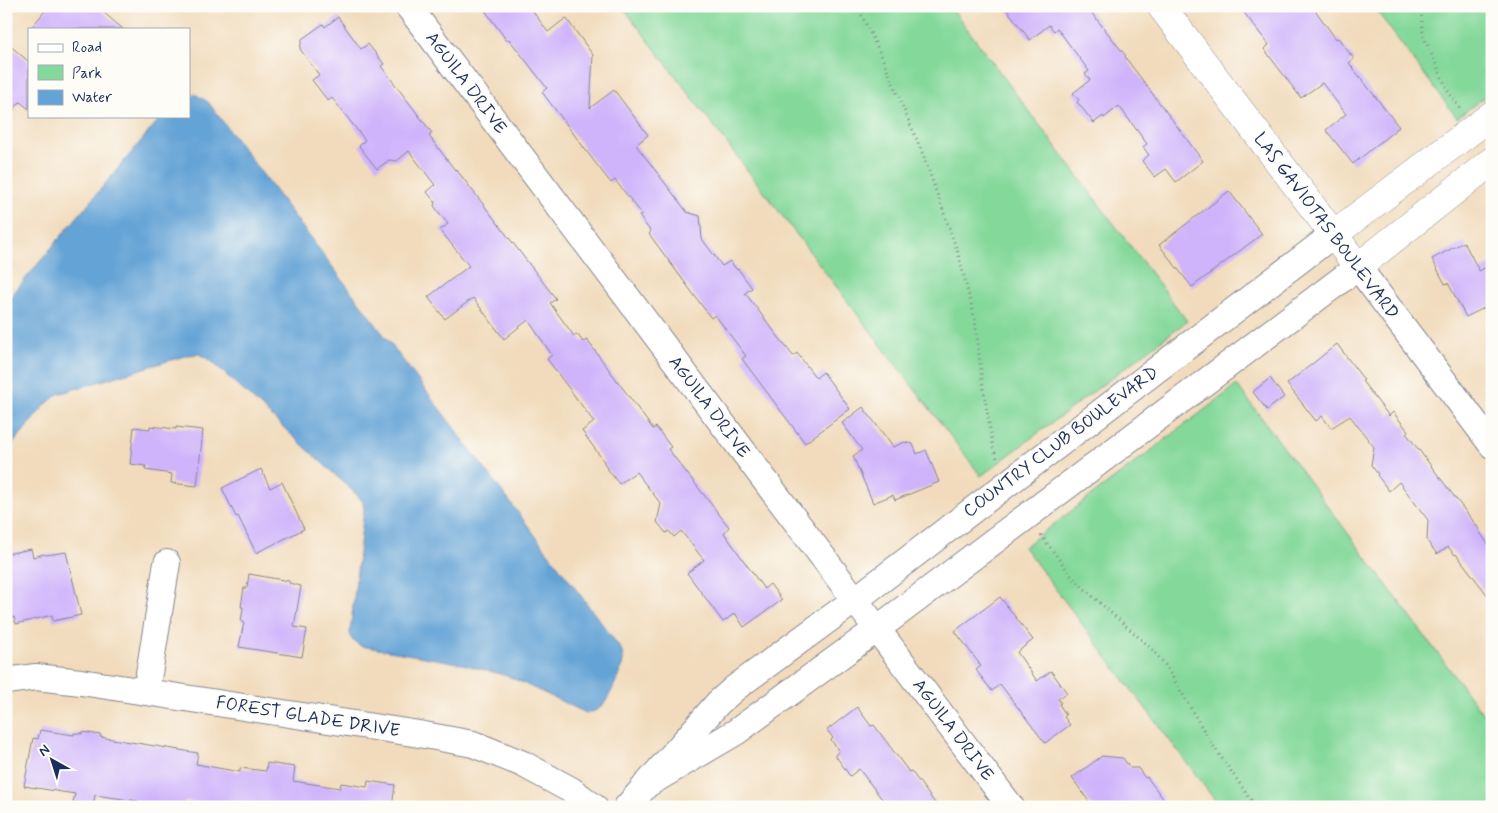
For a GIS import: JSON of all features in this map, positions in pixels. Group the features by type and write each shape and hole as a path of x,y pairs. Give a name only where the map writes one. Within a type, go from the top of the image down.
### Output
{"street":[{"name":"AGUILA DRIVE","path":"408,6 1011,807"},
{"name":"LAS GAVIOTAS BOULEVARD","path":"1161,6 1492,445"},
{"name":"COUNTRY CLUB BOULEVARD","path":"628,807 718,702 735,688 855,600 1482,122"},
{"name":"COUNTRY CLUB BOULEVARD","path":"646,785 736,732 877,629 1358,268 1492,160"},
{"path":"146,692 167,563"},
{"name":"FOREST GLADE DRIVE","path":"6,681 36,677 81,682 419,734 472,744 523,764 571,790 594,807"}],"path":[{"path":"857,6 882,57 924,157 958,253 975,319 982,380 993,446 1005,485"},
{"path":"1421,6 1423,35 1448,91 1482,122"},
{"path":"1027,516 1073,578 1152,649 1166,666 1210,741 1256,807"}],"green space":[{"path":"622,6 950,6 1187,321 981,476"},
{"path":"1373,6 1492,6 1492,91 1457,118"},
{"path":"1237,385 1492,726 1492,807 1220,807 1024,547"}],"water":[{"path":"195,94 208,102 621,649 623,660 620,671 607,699 599,708 586,713 508,676 458,663 361,646 352,640 350,633 364,509 363,502 210,360 199,354 188,355 58,394 45,405 6,452 6,302 160,118 190,118 190,96"}],"building":[{"path":"49,6 96,6 122,28 31,28"},
{"path":"482,6 529,6 548,32 566,18 593,55 590,108 614,90 648,135 636,145 687,212 700,216 702,239 722,266 730,261 738,269 752,288 745,293 793,356 797,353 816,378 823,372 850,409 805,443 742,359 746,356 715,315 711,318 649,234 651,232 639,216 642,214 615,180 611,183 600,169 542,92 547,88 509,39 507,41"},
{"path":"1004,6 1086,6 1126,56 1203,161 1176,182 1166,169 1155,177 1142,161 1149,155 1143,147 1147,144 1119,106 1094,123 1077,102 1079,100 1073,93 1090,80 1085,74 1089,71 1057,28 1054,31 1049,25 1030,40"},
{"path":"1239,6 1312,6 1336,39 1338,38 1354,59 1349,63 1399,127 1353,164 1326,130 1346,114 1322,83 1301,98 1264,49 1269,45"},
{"path":"338,17 361,49 368,44 384,64 381,66 432,133 429,136 556,299 550,303 574,336 577,334 583,342 587,340 653,429 656,427 671,447 668,449 729,527 724,533 764,589 770,584 782,600 744,627 735,613 723,622 687,573 704,560 681,531 674,537 669,531 666,533 657,522 661,504 636,472 619,484 606,467 582,431 594,422 547,359 552,355 528,320 504,339 473,298 445,319 428,297 469,266 440,230 448,224 434,206 435,202 427,192 435,185 409,151 397,161 389,160 377,169 359,146 365,140 332,98 328,101 312,80 319,75 300,49 302,39 323,24 325,27"},
{"path":"6,42 28,61 28,108 20,102 6,119"},
{"path":"1229,191 1262,234 1192,287 1159,245"},
{"path":"1464,242 1479,271 1492,264 1492,304 1466,317 1448,283 1445,284 1432,259"},
{"path":"1337,344 1389,416 1393,412 1408,431 1406,433 1479,529 1492,550 1492,601 1456,554 1448,547 1437,554 1427,541 1428,520 1399,482 1389,491 1377,475 1371,465 1374,447 1350,416 1331,428 1322,416 1316,421 1287,384"},
{"path":"1270,378 1284,397 1267,410 1253,392"},
{"path":"863,407 893,447 905,442 913,444 917,454 926,450 939,482 895,500 893,495 873,503 853,456 862,450 842,423"},
{"path":"150,426 203,430 197,486 171,483 172,474 145,470 146,466 130,464 134,427 150,429"},
{"path":"261,469 270,488 282,482 304,529 256,553 222,488"},
{"path":"31,549 33,557 66,552 81,615 53,621 52,615 16,624 14,617 6,619 6,554"},
{"path":"249,574 289,581 289,583 301,586 294,627 307,629 302,657 239,647 244,622 241,622 243,607 241,607 244,588 247,588"},
{"path":"1000,597 1033,640 1017,652 1037,681 1051,671 1067,693 1058,699 1066,715 1064,717 1070,725 1045,743 1000,684 992,691 976,670 981,666 955,631"},
{"path":"857,707 871,726 874,725 938,807 888,807 859,769 850,776 835,755 839,751 827,730"},
{"path":"40,730 74,735 74,733 82,734 82,732 101,735 100,737 198,753 196,764 240,772 240,768 266,771 267,763 295,767 293,781 340,788 341,783 367,787 368,781 395,785 392,807 219,807 184,801 183,807 137,807 138,801 95,795 93,806 73,802 75,794 24,786 33,738 38,739"},
{"path":"1102,756 1123,758 1130,768 1138,768 1164,800 1154,807 1093,807 1072,778"}]}
